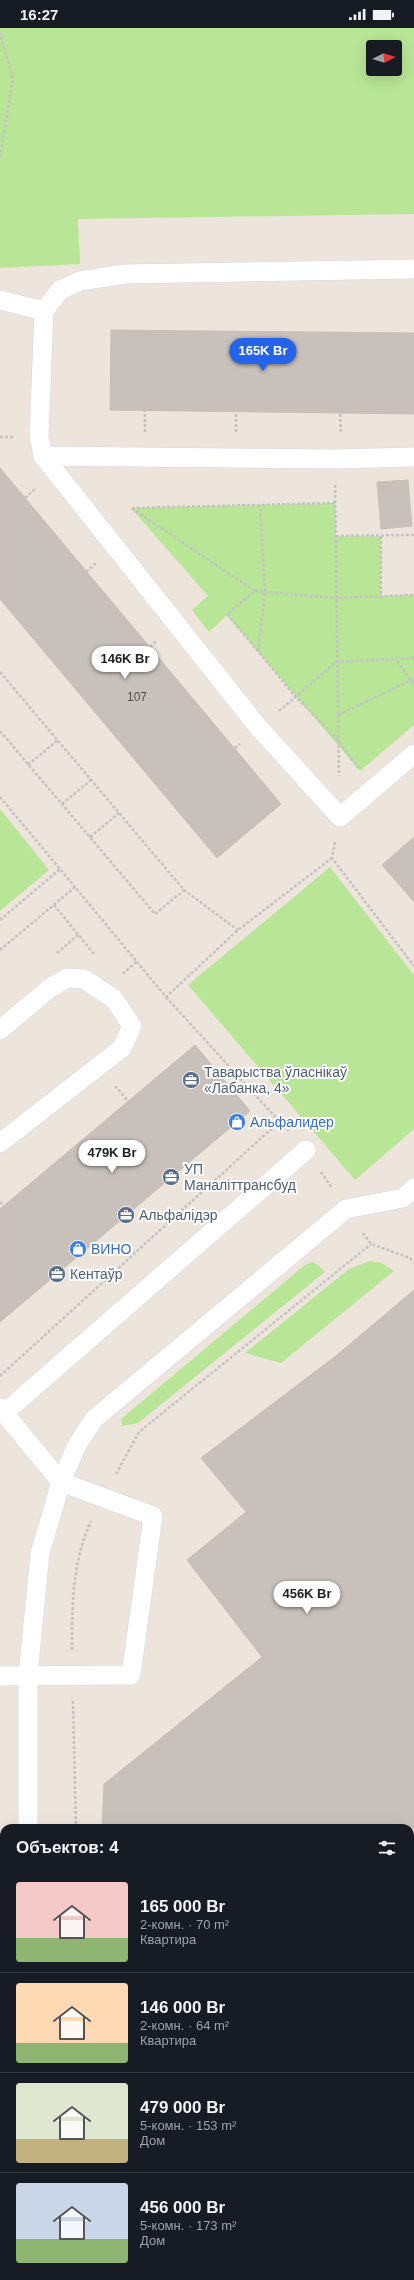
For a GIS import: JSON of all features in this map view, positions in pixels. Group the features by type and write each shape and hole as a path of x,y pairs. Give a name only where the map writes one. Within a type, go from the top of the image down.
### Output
{"lane":[{"path":"414,269 125,274 80,281 60,290 44,311 39,436 43,456 259,728 340,817 414,754"},
{"path":"0,300 44,311"},
{"path":"43,456 335,459 414,457"},
{"path":"0,1030 50,988 67,978 84,979 114,999 132,1026 122,1048 0,1144"},
{"path":"0,1676 130,1675 153,1516 61,1482 2,1410 306,1150"},
{"path":"28,1824 28,1675 40,1553 61,1482 77,1446 94,1419 346,1209 408,1193"}],"path":[{"path":"0,32 13,78 0,157"},
{"path":"166,996 238,930 332,858 340,817 335,598 335,459"},
{"path":"335,503 131,508 255,591 335,598 414,595"},
{"path":"258,652 265,592 260,505"},
{"path":"336,536 414,535"},
{"path":"381,536 381,596"},
{"path":"255,591 227,614 296,697 338,740 360,771"},
{"path":"259,728 336,662 414,658"},
{"path":"397,660 413,680 414,685"},
{"path":"0,672 184,890 238,930"},
{"path":"338,715 413,680"},
{"path":"0,731 155,914 184,890"},
{"path":"28,765 58,740"},
{"path":"62,804 91,780"},
{"path":"0,797 166,996 306,1150 371,1244 410,1258 414,1263"},
{"path":"90,837 119,813"},
{"path":"332,858 414,966"},
{"path":"0,920 60,869"},
{"path":"0,950 75,887"},
{"path":"54,905 97,958"},
{"path":"121,976 137,962"},
{"path":"0,1376 280,1121"},
{"path":"0,1202 4,1206"},
{"path":"410,1258 414,1255"}],"green space":[{"path":"0,28 414,28 414,214 78,219 80,264 0,268"},
{"path":"335,503 336,536 381,536 381,596 414,595 414,725 360,771 227,615 209,632 192,610 208,596 131,508"},
{"path":"0,809 49,870 0,911"},
{"path":"330,867 414,975 414,1129 355,1180 188,985"},
{"path":"370,1261 382,1263 394,1271 281,1363 245,1353 349,1269"},
{"path":"312,1262 325,1272 138,1423 122,1426 121,1419 305,1265"}],"building":[{"path":"111,330 414,333 414,414 110,410"},
{"path":"0,468 281,804 217,858 0,599"},
{"path":"408,480 412,526 381,529 377,482"},
{"path":"414,837 414,902 382,865"},
{"path":"195,1045 250,1111 0,1322 0,1209"},
{"path":"414,1290 414,1824 102,1824 104,1784 262,1657 187,1560 246,1512 201,1458 337,1355"}],"place":[{"name":"Таварыства ўласнікаў «Лабанка, 4»","path":"191,1080"},
{"name":"Альфалидер","path":"237,1122"},
{"name":"УП Маналіттрансбуд","path":"171,1177"},
{"name":"Альфалідэр","path":"126,1215"},
{"name":"ВИНО","path":"78,1249"},
{"name":"Кентаўр","path":"57,1274"}]}
